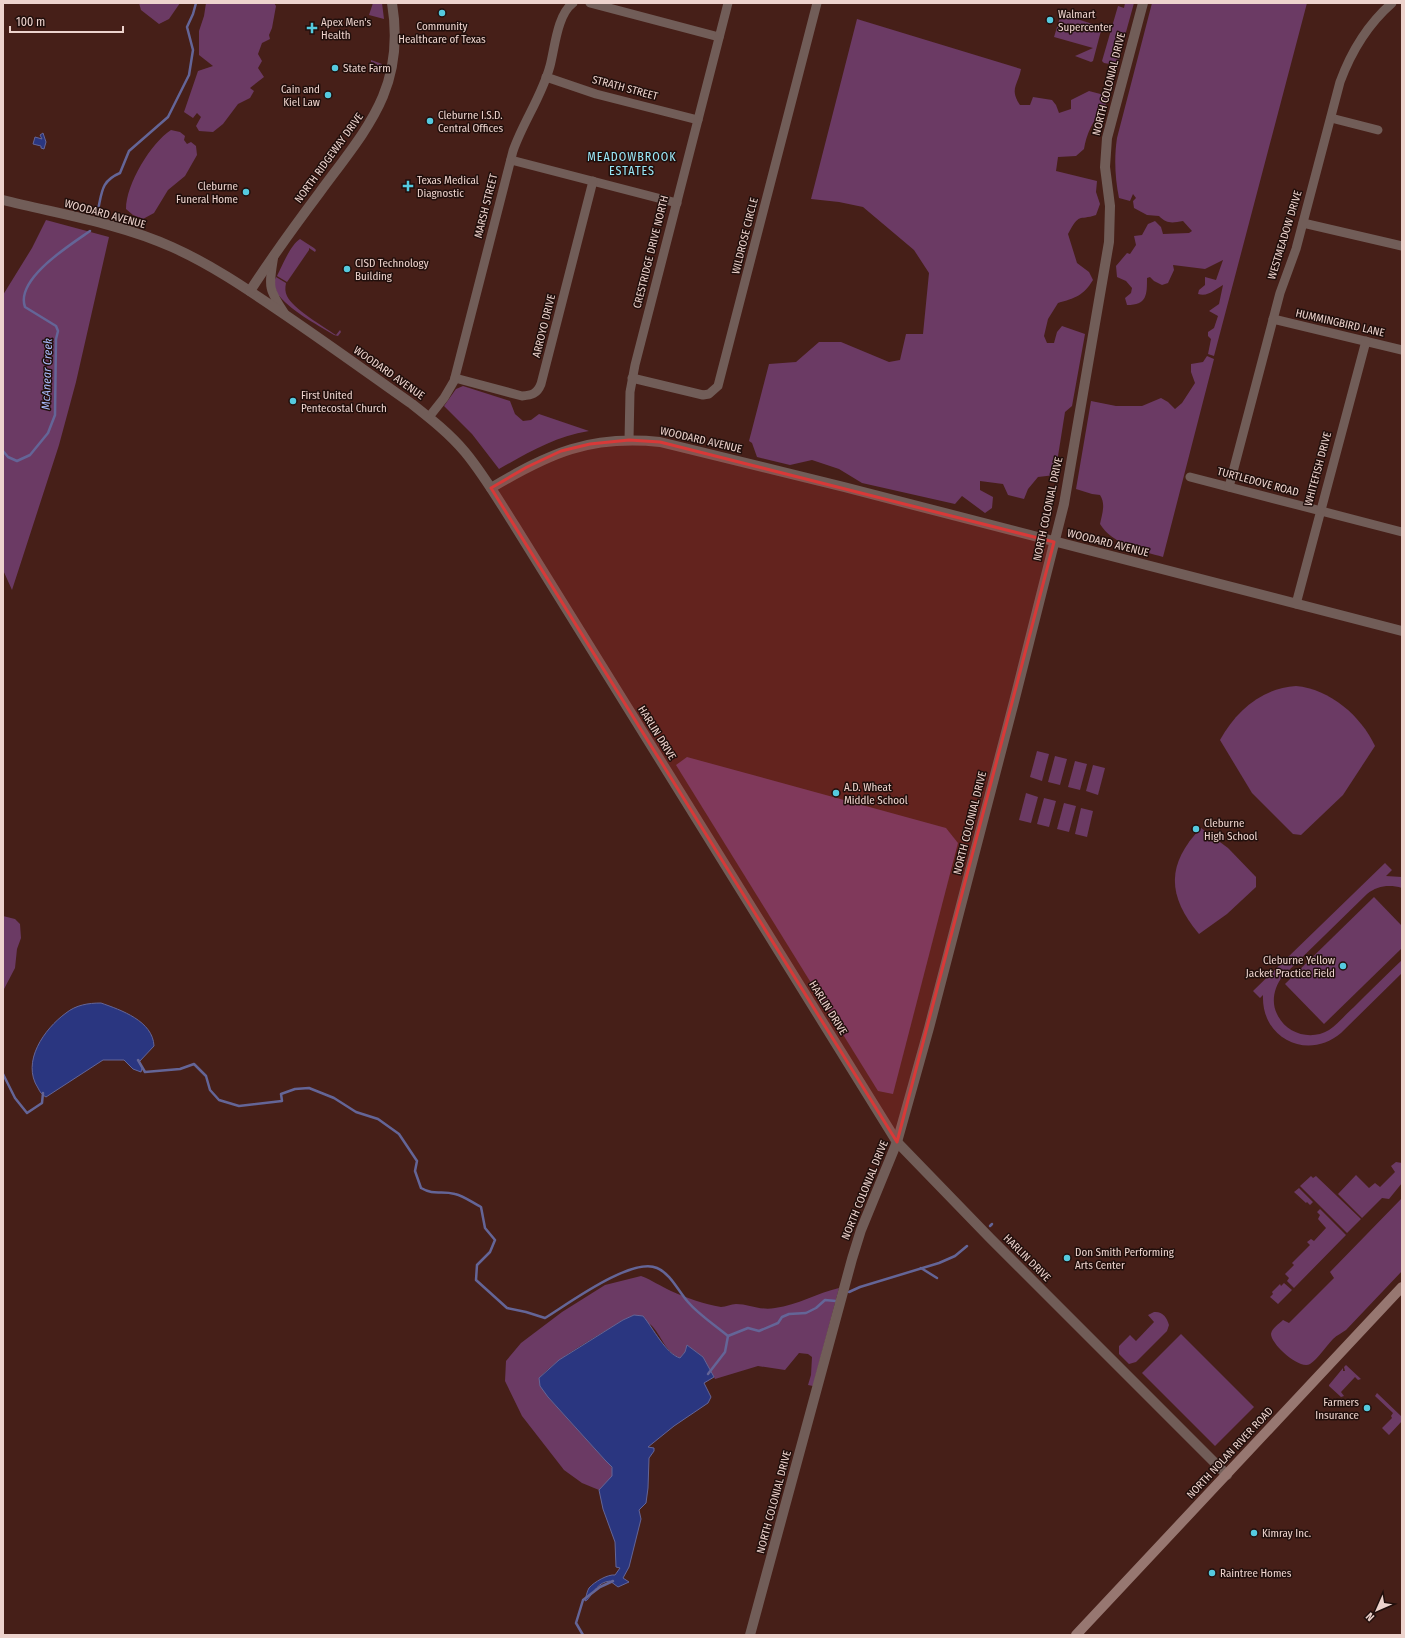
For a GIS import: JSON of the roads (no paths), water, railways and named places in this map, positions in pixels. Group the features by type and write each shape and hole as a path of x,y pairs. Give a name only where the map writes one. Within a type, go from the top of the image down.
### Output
{"main road":[{"name":"NORTH NOLAN RIVER ROAD","path":"1076,1635 1402,1287"}],"street":[{"name":"NORTH RIDGEWAY DRIVE","path":"250,291 274,255 362,136 380,105 390,78 394,57 395,31 392,3"},
{"name":"MARSH STREET","path":"429,417 446,394 455,378 510,160 546,77 564,13 567,7 573,3"},
{"path":"590,3 719,37"},
{"name":"CRESTRIDGE DRIVE NORTH","path":"629,440 630,392 632,378 728,3"},
{"name":"WILDROSE CIRCLE","path":"632,378 703,395 709,394 718,386 817,3"},
{"name":"NORTH COLONIAL DRIVE","path":"750,1635 852,1260 864,1224 897,1142 955,929 1054,542 1070,472 1109,242 1110,206 1105,167 1107,138 1143,3"},
{"name":"WESTMEADOW DRIVE","path":"1229,487 1273,319 1302,223 1340,82 1353,53 1374,21 1392,3"},
{"name":"STRATH STREET","path":"546,77 596,94 698,120"},
{"path":"1330,118 1378,130"},
{"path":"510,160 676,203"},
{"name":"ARROYO DRIVE","path":"455,378 522,396 532,395 538,391 542,384 593,181"},
{"name":"WOODARD AVENUE","path":"3,200 144,236 171,246 198,259 286,315 429,417 464,451 491,488 527,467 561,452 590,444 629,440 660,442 844,487 1402,631"},
{"path":"1302,223 1402,246"},
{"path":"274,255 270,282 271,290 273,296 286,315"},
{"name":"HUMMINGBIRD LANE","path":"1273,319 1402,350"},
{"name":"WHITEFISH DRIVE","path":"1296,604 1366,341"},
{"name":"TURTLEDOVE ROAD","path":"1190,477 1402,532"},
{"name":"HARLIN DRIVE","path":"491,488 897,1142 979,1227 1226,1475"}],"waterway":[{"name":"McAnear Creek","path":"98,210 103,188 106,183 120,173 129,151 168,117 189,75 193,50 187,27 196,3"},
{"name":"McAnear Creek","path":"3,451 8,457 17,461 30,455 48,433 55,415 56,339 58,331 56,326 25,307 24,296 28,285 46,264 90,231"},
{"path":"138,1060 145,1072 180,1069 194,1064 206,1076 210,1090 219,1100 239,1106 282,1101 281,1094 295,1089 309,1088 334,1098 356,1112 378,1119 399,1134 417,1161 415,1171 421,1188 430,1192 458,1195 481,1207 485,1228 495,1240 490,1252 477,1265 476,1280 507,1308 545,1318 616,1275 646,1266 657,1268 666,1274 692,1307 728,1336 748,1328 759,1331 778,1323 782,1317 789,1314 806,1313 816,1308 825,1300 836,1301"},
{"path":"3,1074 15,1098 27,1113 42,1103 43,1093"},
{"path":"849,1292 860,1287 939,1263 955,1256 967,1246"},
{"path":"921,1268 937,1278"},
{"path":"708,1374 725,1352 728,1336"},
{"path":"583,1635 576,1623 583,1600 600,1587 613,1581"}],"place":[{"name":"Community Healthcare of Texas","path":"442,13"},
{"name":"Walmart Supercenter","path":"1050,20"},
{"name":"Apex Men's Health","path":"312,28"},
{"name":"State Farm","path":"335,68"},
{"name":"Cain and Kiel Law","path":"328,95"},
{"name":"Cleburne I.S.D. Central Offices","path":"430,121"},
{"name":"Texas Medical Diagnostic","path":"408,186"},
{"name":"Cleburne Funeral Home","path":"246,192"},
{"name":"CISD Technology Building","path":"347,269"},
{"name":"First United Pentecostal Church","path":"293,401"},
{"name":"A.D. Wheat Middle School","path":"836,793"},
{"name":"Cleburne High School","path":"1196,829"},
{"name":"Cleburne Yellow Jacket Practice Field","path":"1343,966"},
{"name":"Don Smith Performing Arts Center","path":"1067,1258"},
{"name":"Farmers Insurance","path":"1367,1408"},
{"name":"Kimray Inc.","path":"1254,1533"},
{"name":"Raintree Homes","path":"1212,1573"}],"district":[{"name":"MEADOWBROOK ESTATES","path":"632,164"}]}
